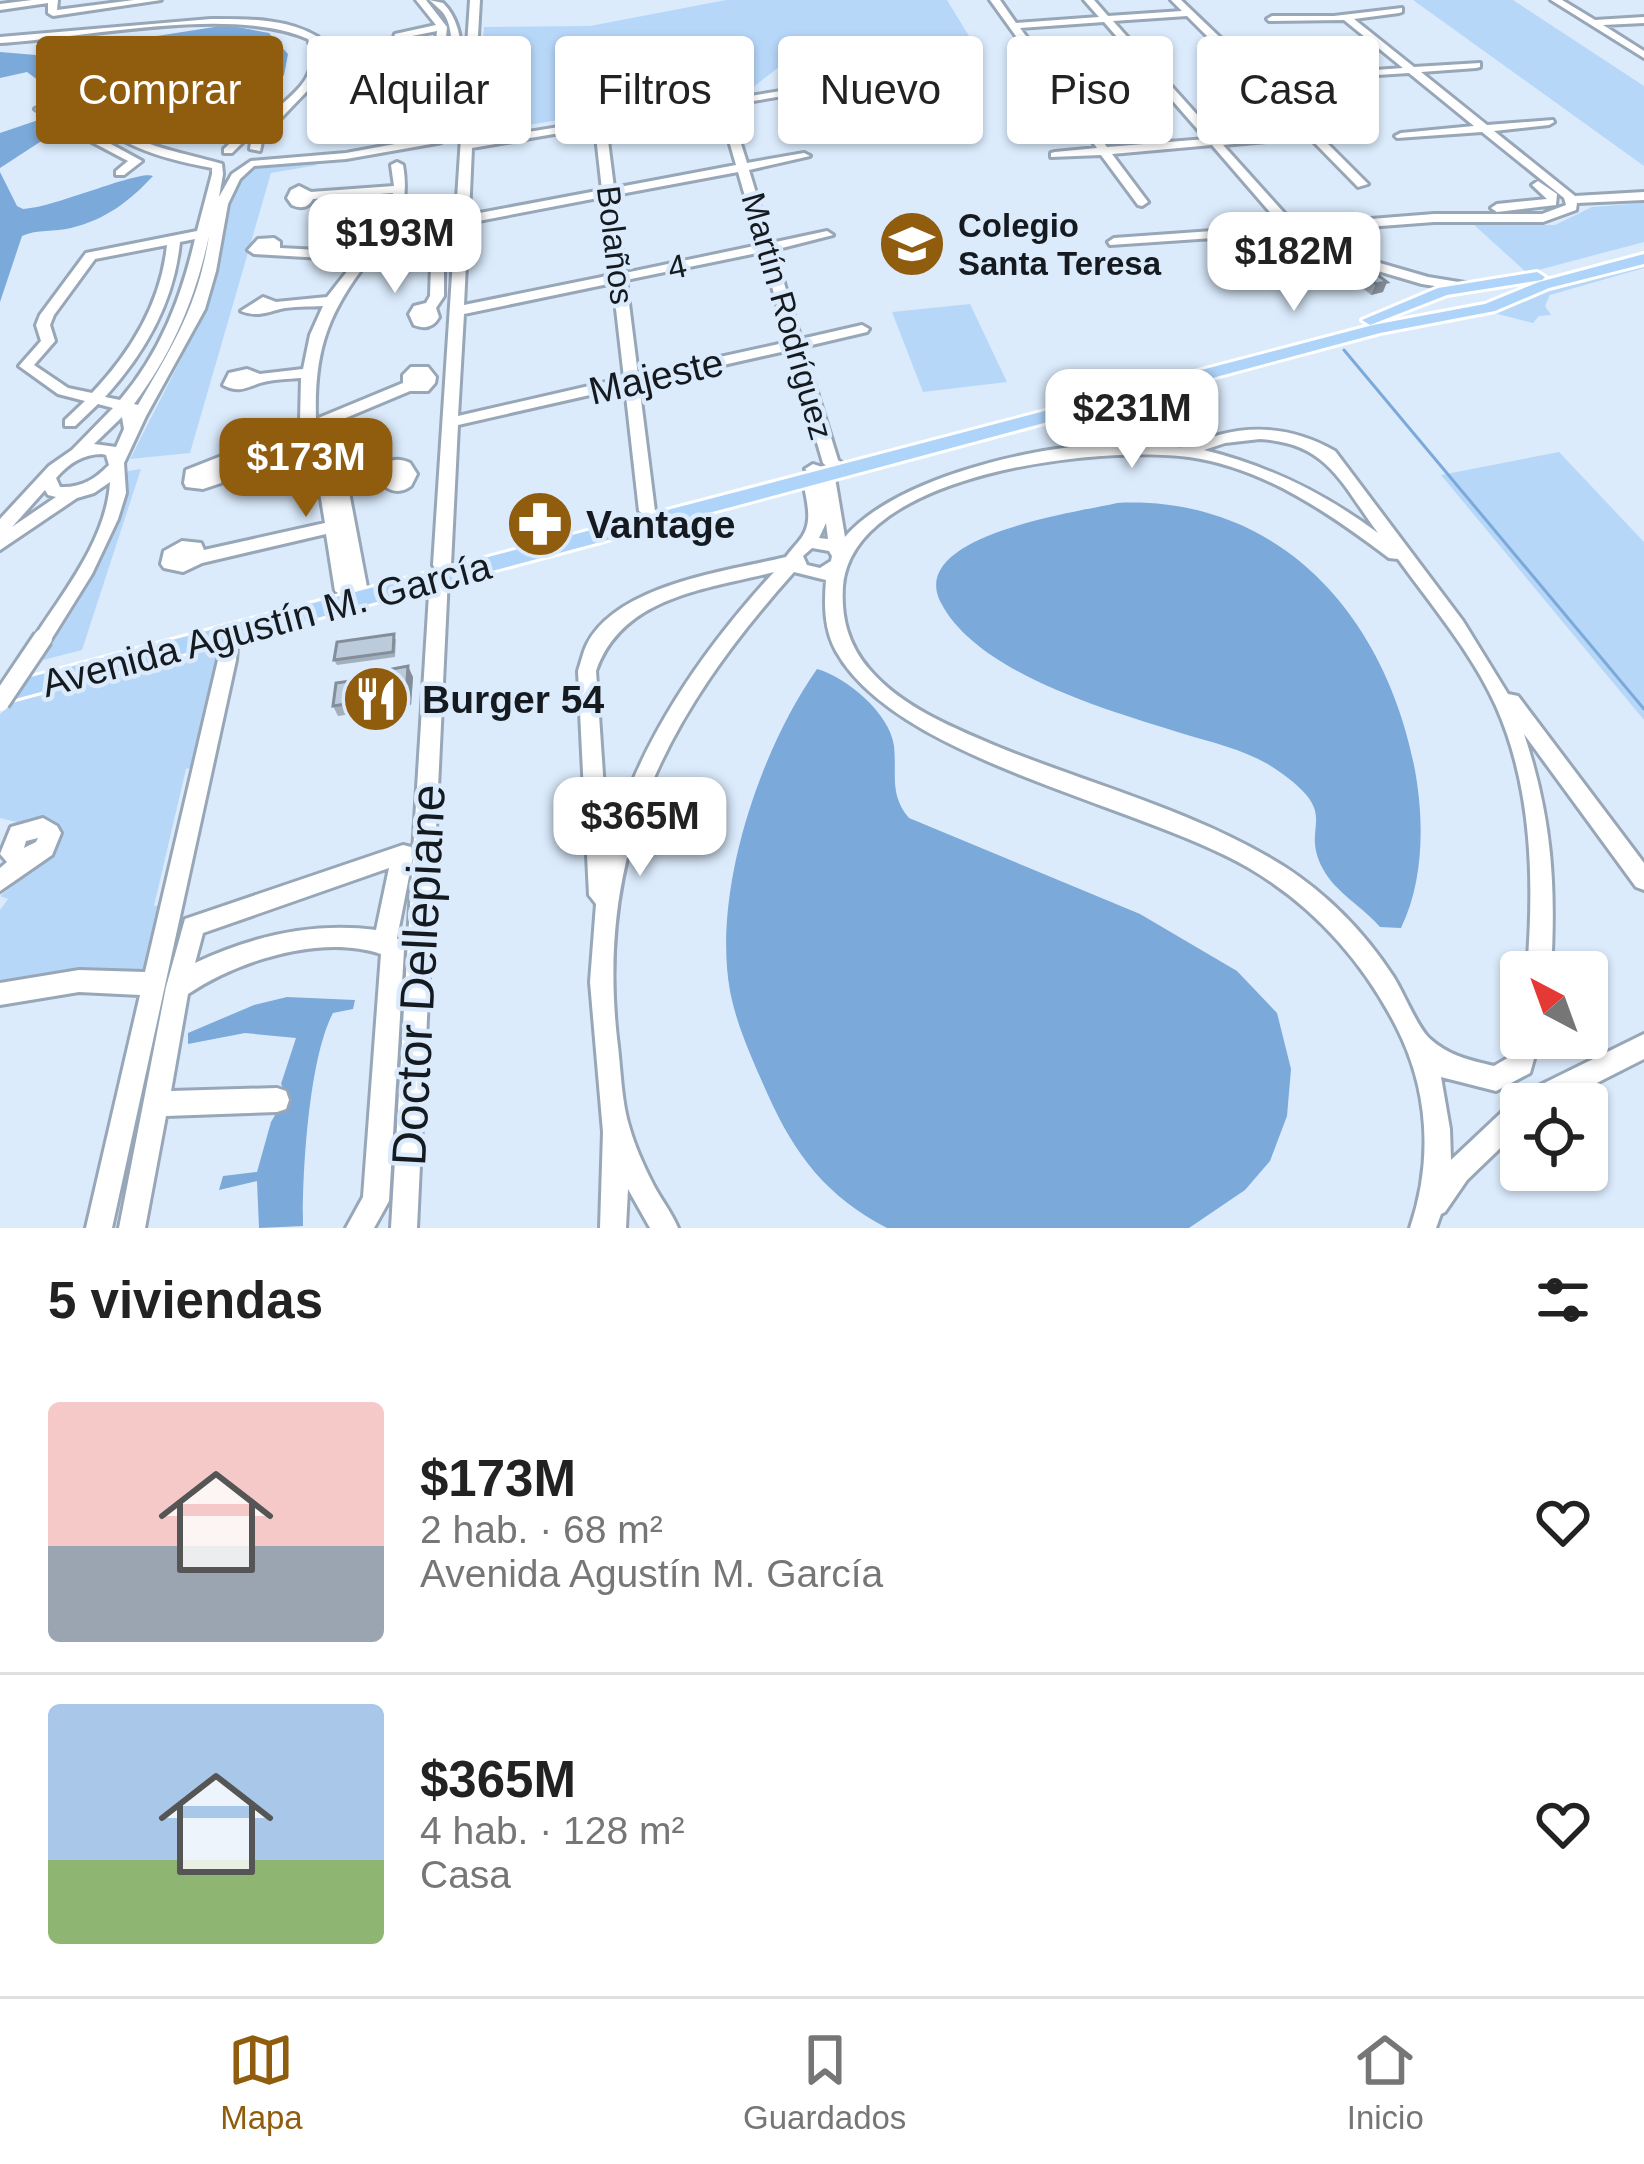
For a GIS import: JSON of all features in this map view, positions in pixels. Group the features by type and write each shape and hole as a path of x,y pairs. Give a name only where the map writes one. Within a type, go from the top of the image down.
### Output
{"main road":[{"name":"Avenida Agustín M. García","path":"0,698 646,512 825,479 1333,331 1426,296 1532,278 1644,250"},
{"name":"Avenida Agustín M. García","path":"0,679 351,589 825,479 1379,328 1489,308 1555,281 1644,259"},
{"path":"1466,287 1489,296 1489,308"},
{"path":"1426,296 1431,307 1456,314"}],"street":[{"path":"0,2 53,0 53,14 156,0"},
{"path":"421,0 448,26"},
{"name":"Doctor Dellepiane","path":"473,36 475,0"},
{"path":"995,0 1020,36"},
{"path":"1086,0 1197,129"},
{"path":"1176,0 1213,36"},
{"path":"1556,0 1644,56"},
{"path":"439,4 448,36"},
{"path":"1272,19 1341,18 1399,10"},
{"path":"1013,26 1190,13"},
{"path":"0,42 212,15 265,16 299,26 316,41 316,68 295,98 255,139 255,157 224,192 211,269 192,324 132,429 118,464 115,503 88,567 0,698"},
{"path":"1341,18 1561,200"},
{"path":"0,42 61,41 219,19 285,26 306,47 304,72 221,159 182,314 164,351 127,405 48,477 0,530"},
{"path":"1592,23 1644,20"},
{"path":"398,36 448,26"},
{"path":"446,36 448,26"},
{"path":"1379,72 1476,65"},
{"path":"1401,136 1549,122"},
{"path":"102,144 125,157 158,151"},
{"path":"139,144 221,159 346,154 394,144"},
{"name":"Doctor Dellepiane","path":"404,1228 467,144"},
{"name":"Bolaños","path":"603,144 646,512"},
{"name":"Martín Rodríguez","path":"737,144 794,345 825,479"},
{"path":"1099,144 1142,202"},
{"path":"1055,154 1197,144"},
{"path":"1210,144 1300,251 1466,287"},
{"path":"1320,144 1362,184"},
{"path":"462,220 803,156"},
{"path":"120,173 125,157"},
{"path":"221,159 255,157"},
{"path":"351,589 334,491 310,428 307,373 330,301 395,218 400,188 397,165"},
{"path":"310,196 400,188"},
{"path":"1114,242 1458,215 1535,219 1561,200 1644,196"},
{"path":"132,429 128,421 133,411 127,405 63,391 26,369 48,341 47,315 94,254 203,234"},
{"name":"4","path":"457,311 827,235"},
{"path":"70,423 97,400 147,327 166,280 174,239"},
{"path":"274,250 437,262 437,296 430,308"},
{"path":"1399,274 1426,296"},
{"path":"272,306 330,301"},
{"name":"Majeste","path":"451,422 862,329"},
{"path":"255,379 307,373"},
{"path":"213,467 410,385"},
{"path":"1189,451 1253,433 1297,439 1329,455 1644,880"},
{"path":"825,479 818,522 801,552 801,570 815,575 838,558 868,519 902,499 1038,457 1107,445 1189,451 1261,471 1358,524 1413,570"},
{"path":"72,456 98,448 112,452 118,464"},
{"path":"0,544 48,506 118,464"},
{"path":"48,477 54,491 103,505 107,520"},
{"path":"334,491 384,477"},
{"path":"825,479 838,558 831,596 841,639 881,692 926,724 1232,849 1289,882 1351,937 1389,987 1417,1042 1437,1125 1436,1181 1427,1220"},
{"path":"1358,524 1372,524 1378,517"},
{"path":"196,558 340,525"},
{"path":"603,942 612,870 626,818 652,751 682,698 763,579 822,542 838,558"},
{"path":"614,1222 615,1120 604,1027 587,671 596,638 632,607 763,579"},
{"path":"100,1228 165,986 229,632"},
{"path":"1487,670 1521,753 1540,838 1544,901 1540,951"},
{"path":"1521,753 1537,747 1550,754"},
{"path":"596,816 611,823 626,818"},
{"path":"1,879 21,853"},
{"path":"132,1228 142,1193 165,986 193,926 400,853 404,856 397,900 385,942"},
{"path":"0,994 79,981 165,986 219,964 303,940 349,935 385,942 393,950 376,1201 359,1228"},
{"path":"1417,1042 1428,1054 1467,1075 1496,1079 1512,1074 1522,1059"},
{"path":"1570,1083 1644,1046"},
{"path":"1512,1074 1518,1083"},
{"path":"154,1104 278,1100"},
{"path":"615,1120 648,1200 665,1228"},
{"path":"1427,1220 1458,1171 1500,1130"},
{"path":"614,1222 632,1197 648,1200"}],"shaded area":[{"path":"726,0 947,0 969,36 778,36 778,68 754,86 754,36 555,36 555,121 531,125 531,36 483,36 484,27 590,26"},
{"path":"1413,0 1513,0 1644,86 1644,166"},
{"path":"227,25 272,36 157,36"},
{"path":"0,52 36,55 36,78 27,72 0,78"},
{"path":"36,121 37,144 0,168 0,133"},
{"path":"301,161 318,165 271,173 190,453 130,459 205,312 236,181 258,165"},
{"path":"0,172 23,209 153,176 106,215 71,228 22,236 0,302"},
{"path":"1644,203 1644,242 1527,273 1473,224 1555,225 1592,207"},
{"path":"1644,263 1644,268 1550,295 1545,306 1551,315 1539,316 1533,323 1490,312 1539,289"},
{"path":"970,304 1007,382 923,392 892,312"},
{"path":"1559,452 1644,542 1644,720 1441,475"},
{"path":"141,469 82,650 35,662 110,522 128,471"},
{"path":"1117,503 1175,506 1228,519 1274,543 1315,575 1350,614 1378,660 1399,710 1414,765 1421,826 1418,868 1401,928 1380,927 1328,877 1317,853 1315,810 1277,770 1244,753 1084,701 1015,670 959,628 941,603 937,580 948,560 971,544 1035,521"},
{"path":"204,649 223,659 198,766 186,769 154,906 166,905 153,961 135,975 0,989 0,910 8,899 0,896 48,857 62,837 60,826 52,820 0,818 0,714 17,700"},
{"path":"817,669 853,688 884,721 894,746 896,792 909,818 1140,914 1237,971 1277,1013 1291,1069 1287,1116 1270,1161 1245,1190 1189,1228 887,1228 847,1203 815,1172 778,1117 746,1044 730,991 726,952 728,910 745,823 777,739"},
{"path":"287,997 355,1000 353,1009 333,1013 318,1058 306,1147 303,1226 259,1228 257,1181 219,1190 223,1176 257,1172 271,1122 287,1095 281,1084 296,1038 245,1033 188,1044 188,1033 254,1005"}],"building":[{"path":"1355,268 1369,268 1387,282 1376,284"},
{"path":"394,634 393,652 334,660 337,642"},
{"path":"408,666 406,695 333,706 336,683 391,675 392,669"}],"waterway":[{"path":"1344,350 1644,709"}],"place":[{"name":"Colegio Santa Teresa","path":"912,244"},
{"name":"Vantage","path":"540,524"},
{"name":"Burger 54","path":"376,699"}]}
